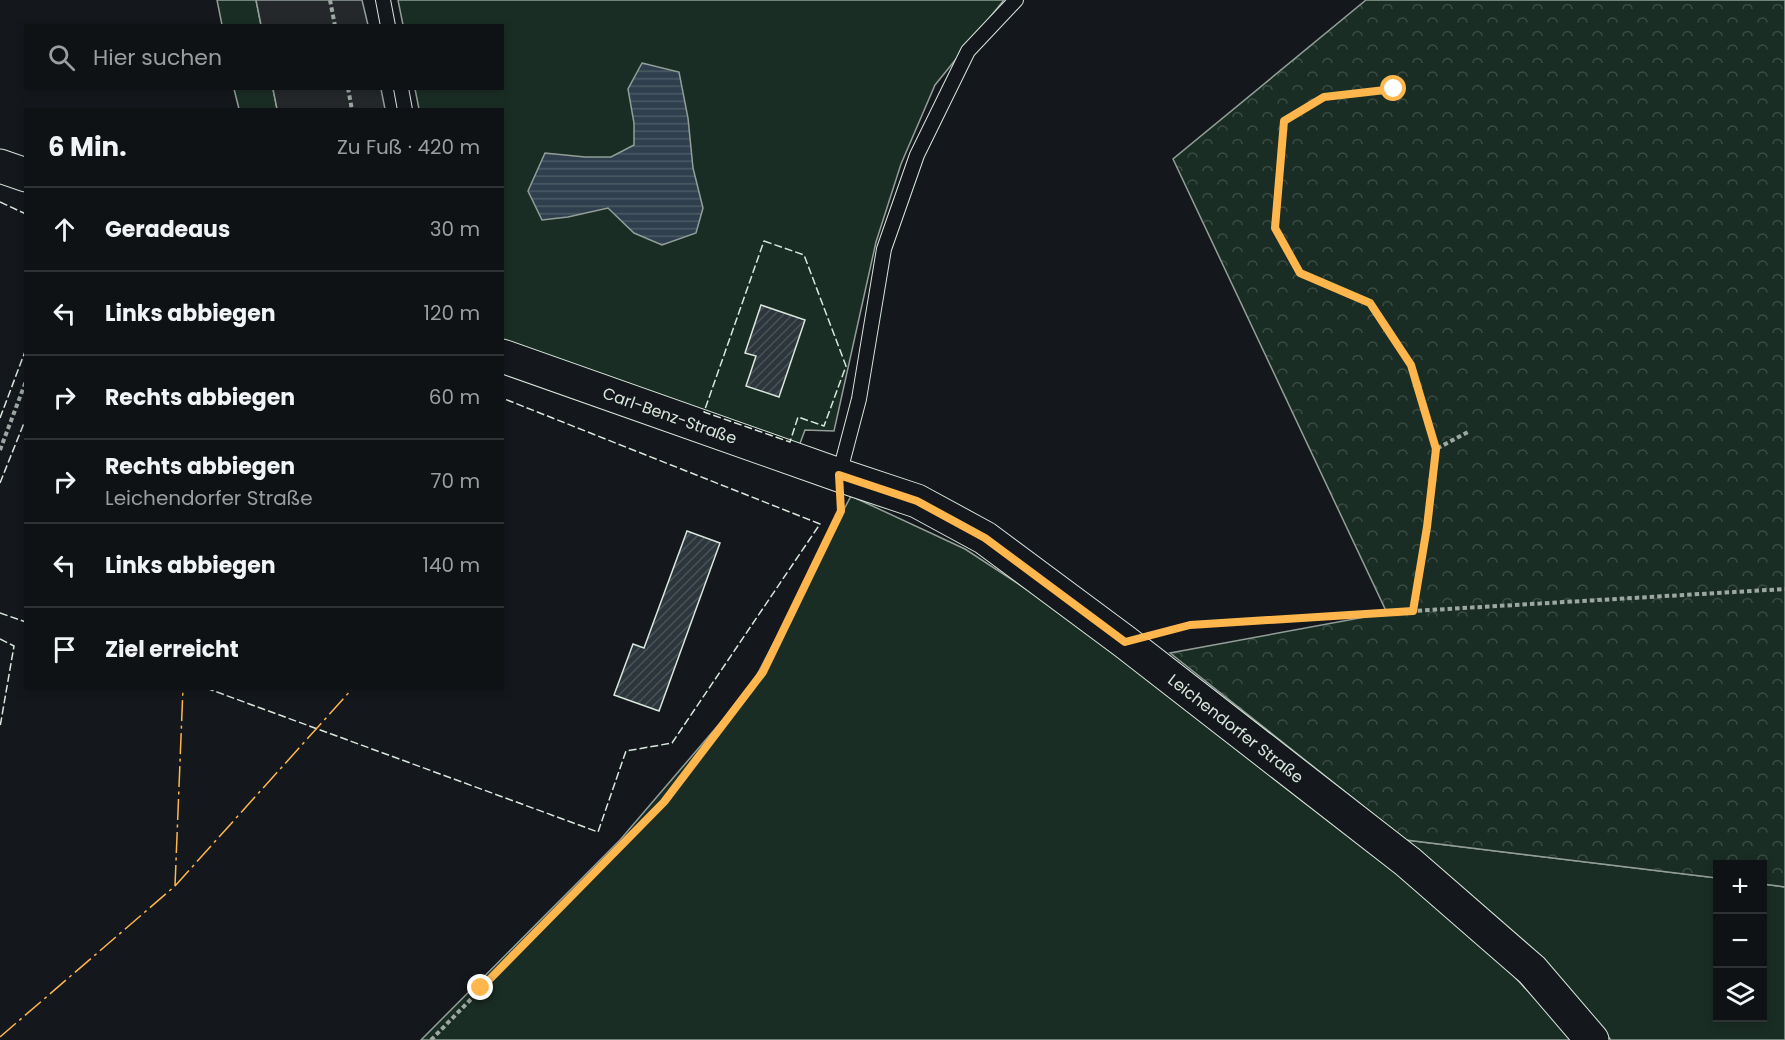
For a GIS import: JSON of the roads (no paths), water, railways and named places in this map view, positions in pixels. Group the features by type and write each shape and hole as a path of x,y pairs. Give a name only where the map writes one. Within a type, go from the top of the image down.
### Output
{"street":[{"path":"0,166 24,174"},
{"name":"Carl-Benz-Straße","path":"504,357 839,475"},
{"name":"Leichendorfer Straße","path":"839,475 917,501 985,538 1125,642 1408,862 1532,970 1592,1040"}],"lane":[{"path":"384,0 388,24"},
{"path":"839,475 859,399 884,249 917,154 968,51 1016,0"},
{"path":"401,90 405,108"}],"water":[{"path":"642,63 679,72 688,118 693,168 703,208 696,233 662,245 634,233 608,208 542,220 528,191 545,153 611,157 634,145 634,123 628,89"}]}
